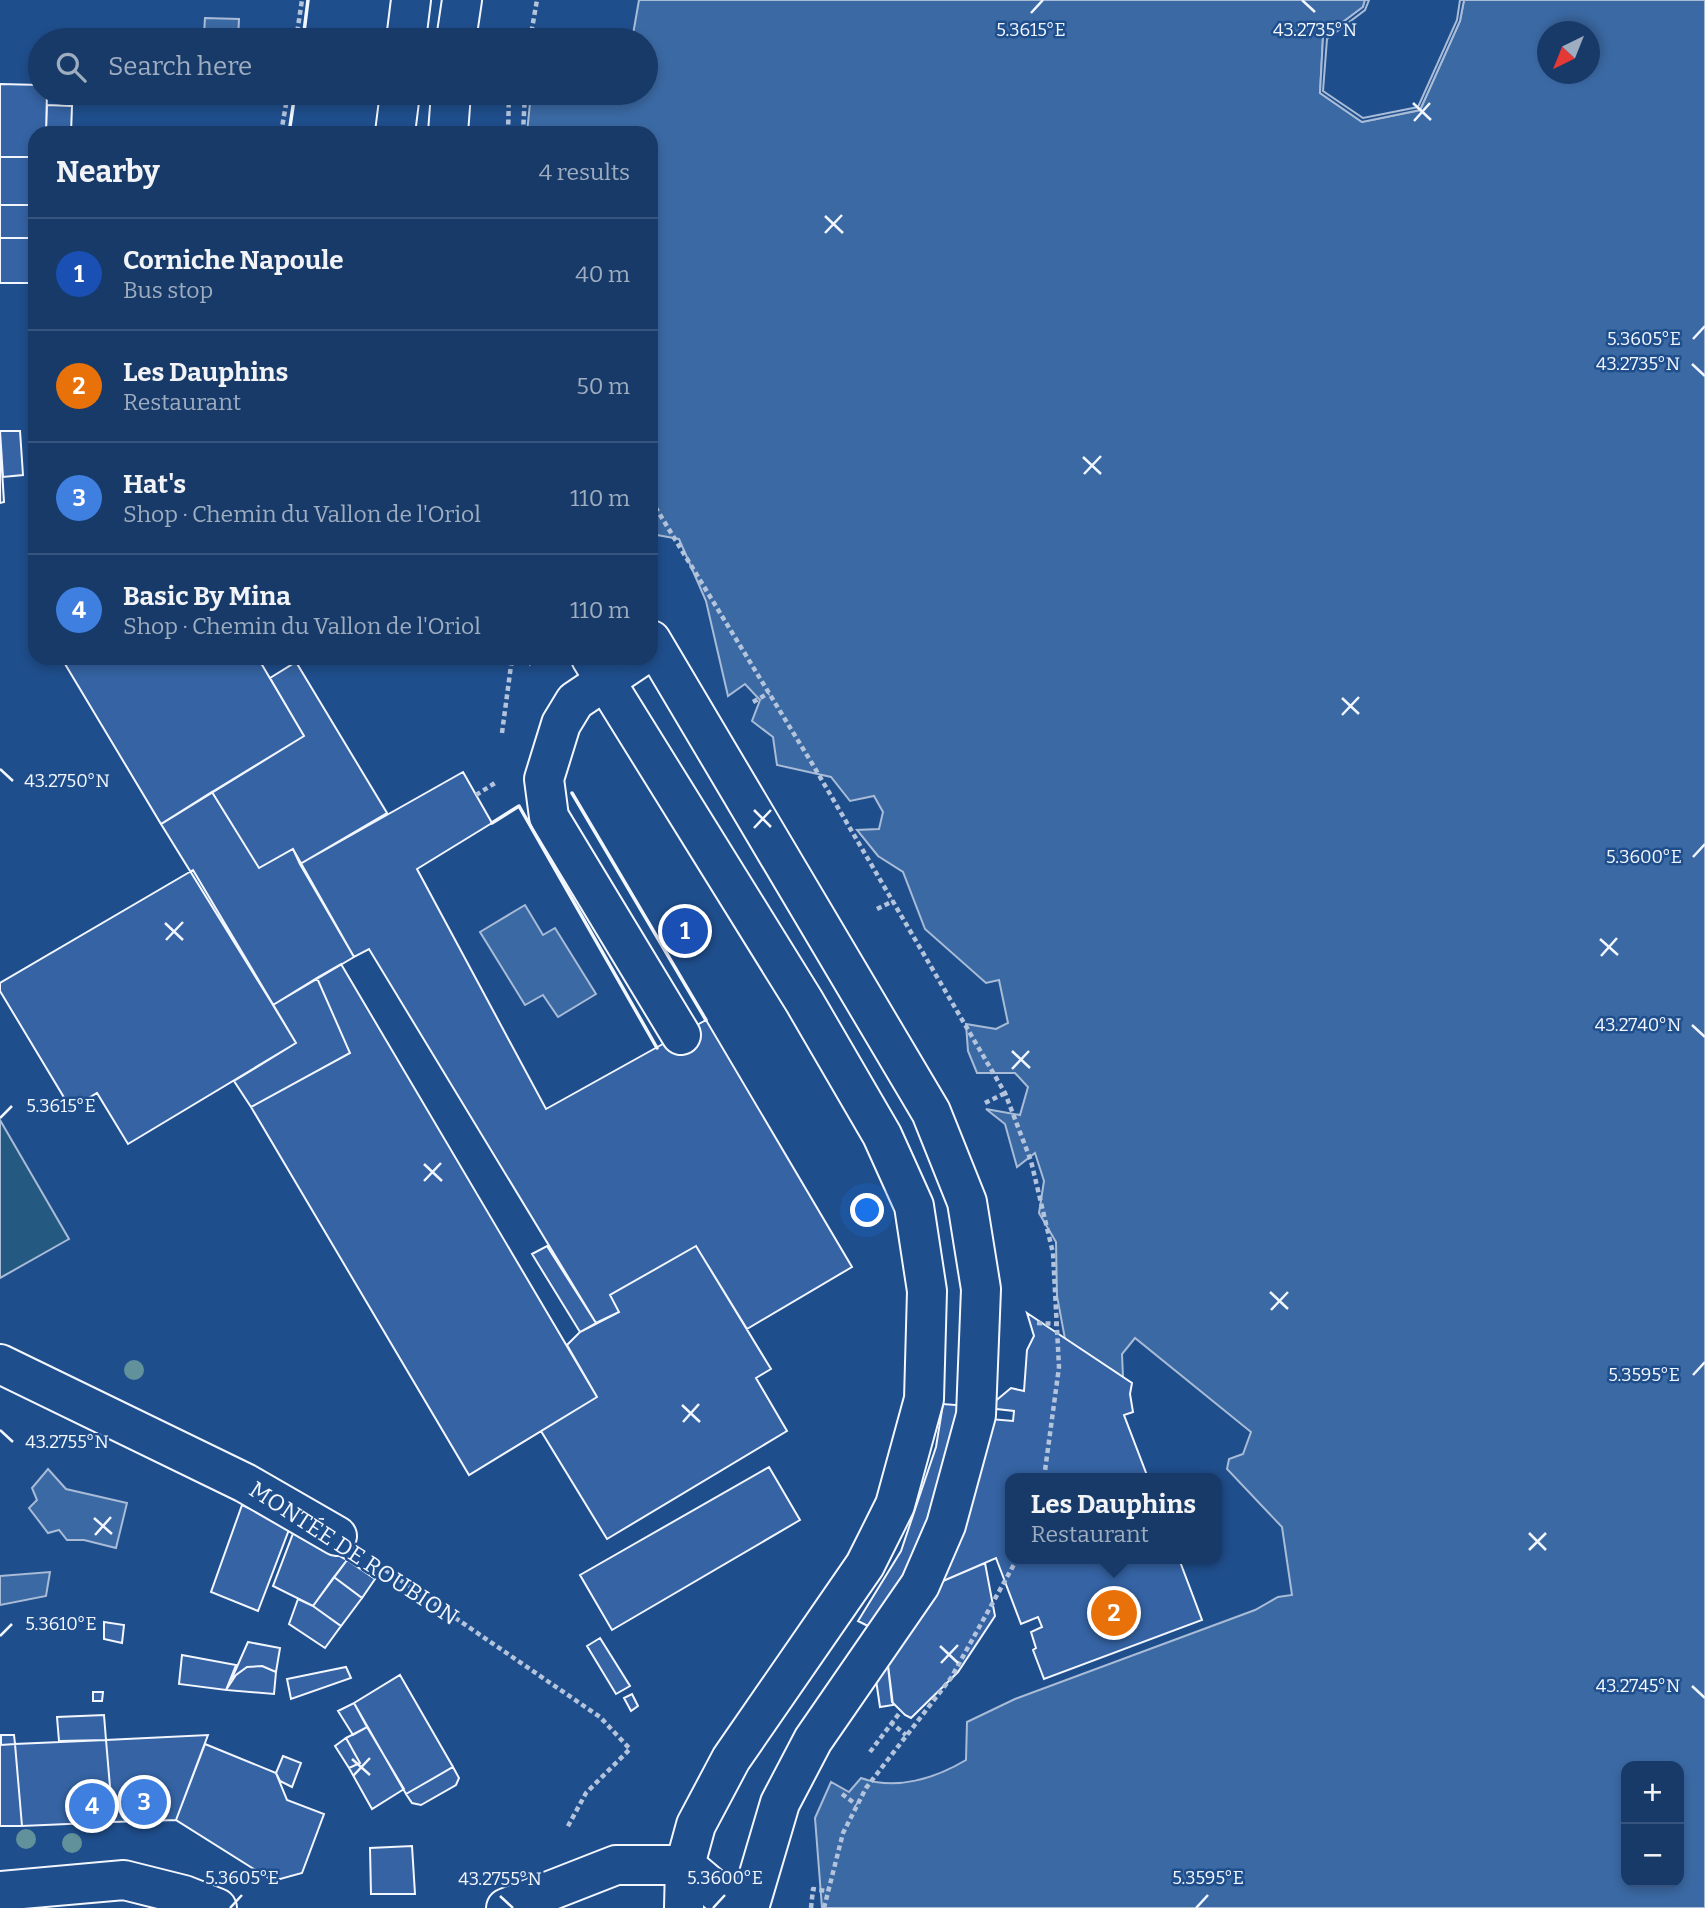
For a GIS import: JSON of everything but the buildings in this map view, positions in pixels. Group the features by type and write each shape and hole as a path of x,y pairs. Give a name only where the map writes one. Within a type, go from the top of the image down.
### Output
{"main road":[{"path":"408,28 411,0"},
{"path":"458,28 462,0"},
{"path":"396,126 398,105"},
{"path":"449,126 450,105"},
{"path":"658,664 931,1112 967,1202 981,1289 976,1415 946,1525 920,1585 813,1740 780,1803 749,1908"},
{"path":"681,1035 550,817 544,779 561,724 598,669 804,1001 882,1135 914,1206 927,1291 924,1399 895,1506 865,1565 731,1759 696,1825 685,1865 684,1908"},
{"name":"MONTÉE DE ROUBION","path":"0,1364 246,1483 337,1536"},
{"path":"506,1908 616,1865 685,1865 736,1908"},
{"path":"0,1891 124,1880 184,1895 217,1908"}],"path":[{"path":"298,28 302,0"},
{"path":"532,28 537,0"},
{"path":"282,126 286,105"},
{"path":"508,126 509,105"},
{"path":"523,126 524,105"},
{"path":"501,741 511,665"},
{"path":"754,702 769,693"},
{"path":"476,795 496,783 497,769"},
{"path":"877,909 893,901"},
{"path":"985,1103 1005,1093"},
{"path":"1037,1323 1059,1324"},
{"name":"MONTÉE DE ROUBION","path":"337,1536 600,1717 630,1749 586,1793 566,1829 568,1839"},
{"path":"824,1908 843,1833 866,1788 951,1678 1014,1564"},
{"path":"886,1731 901,1711"},
{"path":"882,1715 906,1735"},
{"path":"845,1789 841,1795 857,1805"},
{"path":"811,1908 813,1889 827,1891"}],"shaded area":[{"path":"639,0 1365,0 1363,7 1323,37 1320,93 1362,122 1420,110 1460,21 1464,0 1705,0 1705,1908 822,1908 815,1818 831,1782 849,1792 861,1778 874,1782 902,1783 942,1772 966,1760 967,1722 1015,1699 1255,1610 1278,1597 1292,1595 1282,1527 1227,1469 1229,1459 1243,1454 1251,1432 1135,1338 1122,1354 1123,1377 1065,1339 1057,1296 1056,1242 1039,1213 1044,1181 1035,1153 1017,1167 1005,1124 986,1109 1020,1115 1028,1087 1015,1073 977,1073 968,1051 966,1024 996,1029 1008,1023 999,980 986,983 925,929 903,872 878,856 857,830 879,829 883,812 874,796 850,801 831,777 777,765 773,737 752,721 760,700 745,684 728,696 706,601 679,539 658,535 658,126 528,126 530,105 658,105 658,28 634,28"},
{"path":"205,18 239,19 239,28 204,28"},
{"path":"525,905 543,935 555,928 596,994 558,1017 543,995 525,1005 480,932"},
{"path":"0,1120 69,1239 0,1278"},
{"path":"48,1469 66,1489 127,1503 116,1548 84,1540 67,1540 59,1530 48,1533 29,1508 37,1500 32,1488"},
{"path":"50,1572 46,1596 0,1605 0,1576"}],"pier":[{"path":"1365,0 1369,0 1365,10 1327,39 1323,91 1363,118 1418,107 1457,20 1460,0 1464,0 1460,21 1420,110 1362,122 1320,93 1323,37 1363,7"}],"wall":[{"path":"304,28 308,0"},
{"path":"290,126 293,105"},
{"path":"572,793 706,1020"},
{"path":"492,823 519,806 657,1048"}],"place":[{"name":"Corniche Napoule","path":"685,931"},
{"name":"Les Dauphins","path":"1114,1613"},
{"name":"Hat's","path":"144,1802"},
{"name":"Basic By Mina","path":"92,1806"}]}
